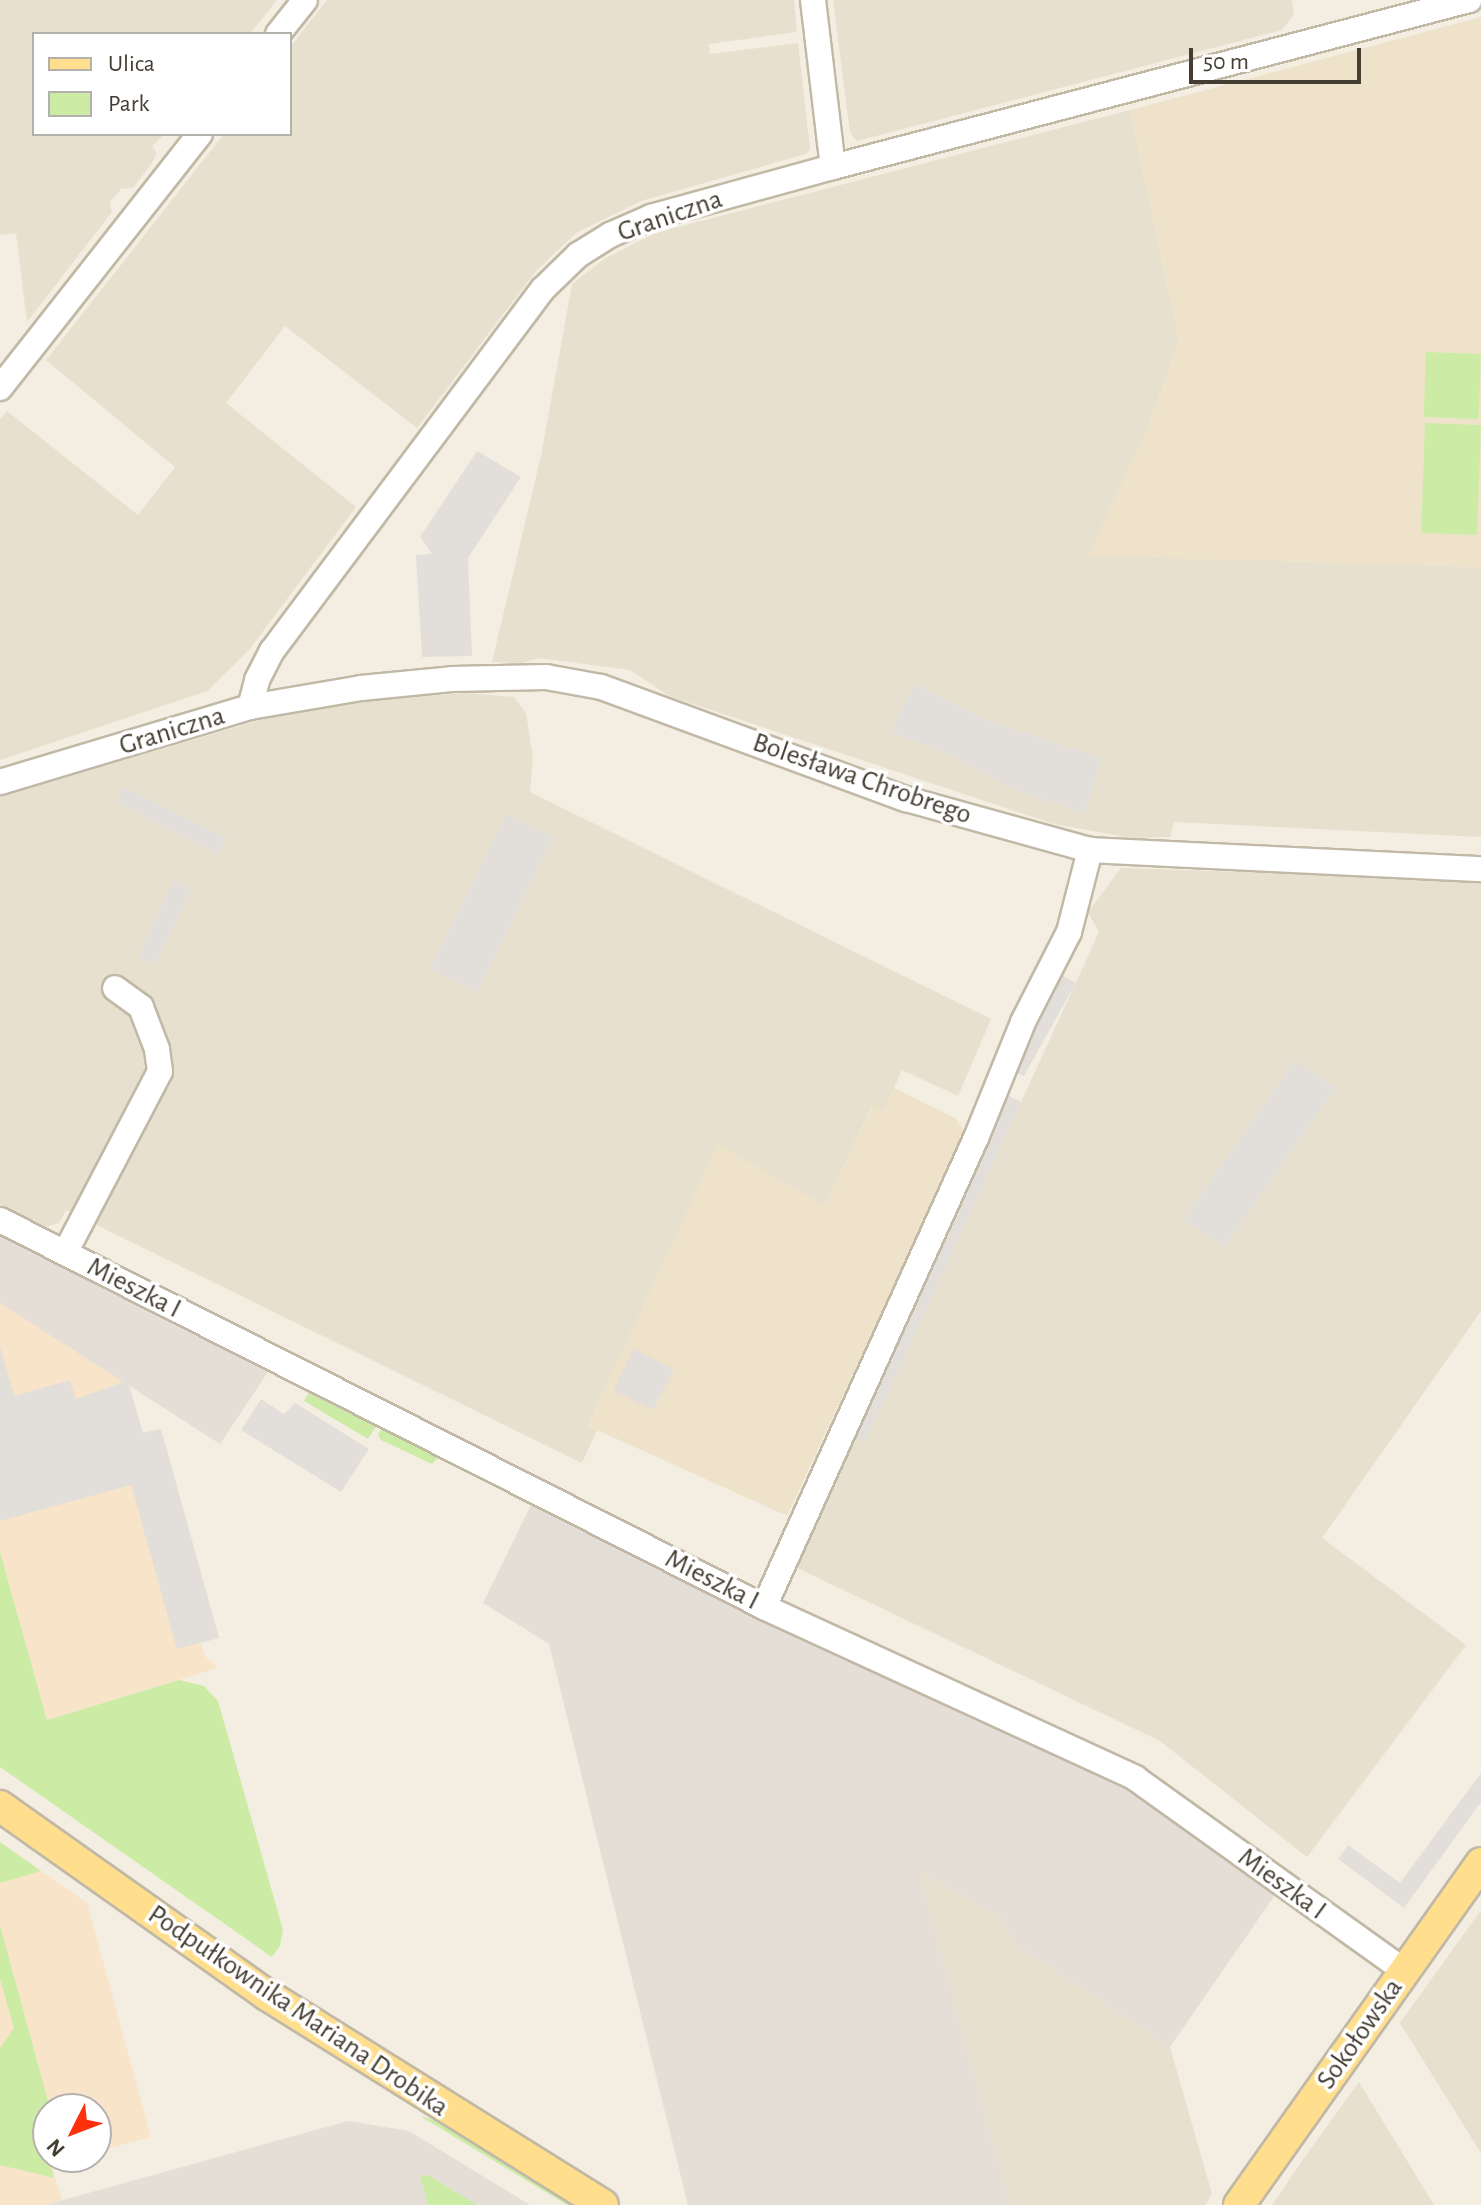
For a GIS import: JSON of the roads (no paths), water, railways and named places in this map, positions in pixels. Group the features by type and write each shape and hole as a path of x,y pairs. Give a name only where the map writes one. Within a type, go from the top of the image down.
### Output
{"main road":[{"name":"Podpułkownika Mariana Drobika","path":"0,1806 267,1995 603,2205"},
{"name":"Sokołowska","path":"1239,2205 1481,1863"}],"street":[{"path":"280,32 305,0"},
{"path":"813,0 833,167"},
{"name":"Graniczna","path":"0,782 250,707 257,680 272,651 543,289 578,255 610,235 651,217 1457,1"},
{"path":"0,388 198,136"},
{"name":"Bolesława Chrobrego","path":"250,707 361,688 452,679 546,677 601,687 906,799 1090,850 1481,869"},
{"path":"764,1607 976,1138 1023,1022 1069,932 1090,850"},
{"path":"65,1253 160,1071 157,1049 141,1007 115,988"},
{"name":"Mieszka I","path":"0,1220 764,1607 1135,1778 1405,1971"}]}
